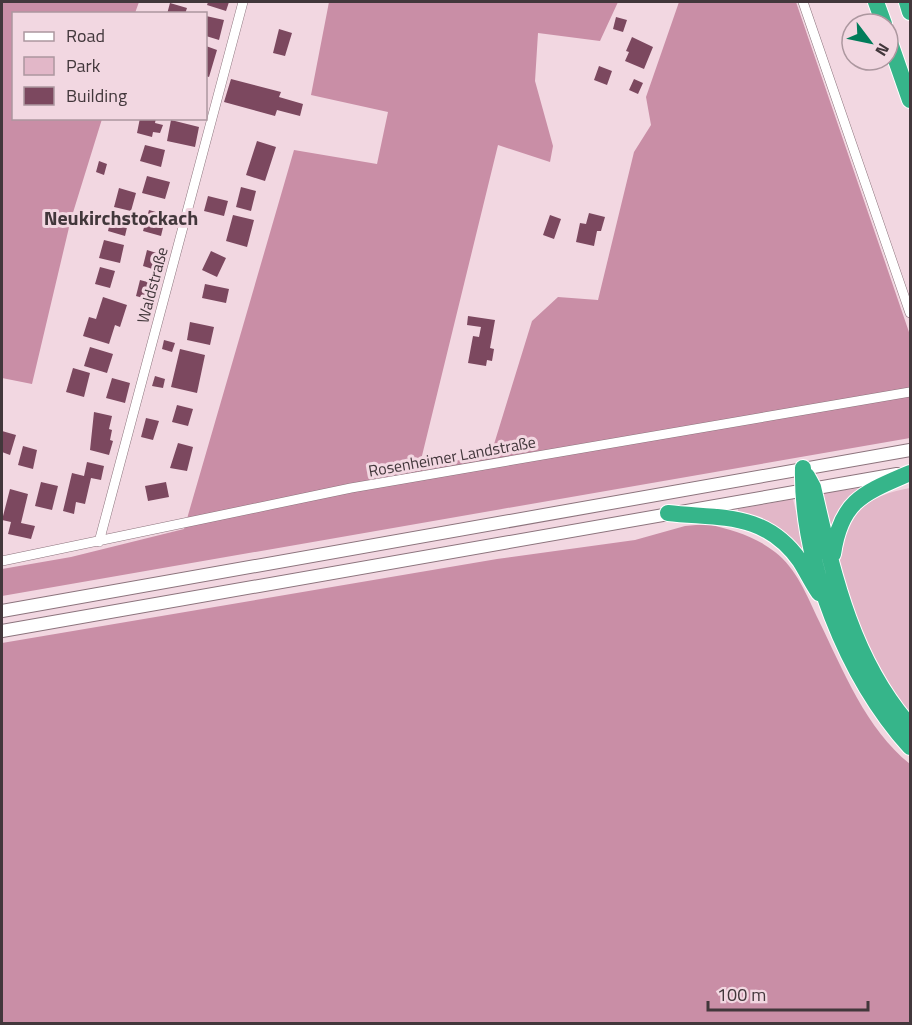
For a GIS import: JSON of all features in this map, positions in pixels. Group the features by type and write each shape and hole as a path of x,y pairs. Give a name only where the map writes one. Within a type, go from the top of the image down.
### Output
{"highway":[{"path":"907,2 910,12"},
{"path":"900,71 910,100"},
{"path":"803,468 844,610 880,686 910,726"},
{"path":"831,564 839,522 850,507 876,488 910,473"},
{"path":"808,488 811,550 832,615"},
{"path":"668,513 717,515 743,519 767,530 800,561 832,615 864,682 890,724 910,747"}],"main road":[{"path":"2,611 910,450"},
{"path":"2,631 808,488 910,473"}],"street":[{"name":"Waldstraße","path":"99,542 243,2"},
{"path":"803,2 910,313"},
{"name":"Rosenheimer Landstraße","path":"2,561 351,488 910,392"}],"green space":[{"path":"862,488 830,530 822,493"},
{"path":"910,488 910,713 875,658 852,610 839,565 839,549 848,524 864,506 885,495"},
{"path":"793,499 806,553 804,555 738,512 738,509"}],"shaded area":[{"path":"2,2 139,2 135,12 12,12 12,120 102,120 71,219 32,384 2,378"},
{"path":"329,2 618,2 600,41 538,33 535,81 553,146 550,162 498,145 419,468 491,454 532,321 558,297 598,300 634,152 651,125 646,97 679,2 796,2 910,335 910,438 2,596 2,569 71,557 184,529 294,150 377,164 388,112 311,95"},
{"path":"707,524 734,531 759,542 775,552 789,566 806,593 847,679 868,716 894,750 910,764 910,1023 2,1024 2,643 497,559 635,540 685,526"}],"building":[{"path":"208,2 229,2 226,11 207,5"},
{"path":"170,3 187,8 186,12 168,12"},
{"path":"207,16 224,20 219,40 207,36"},
{"path":"616,17 627,20 623,32 613,29"},
{"path":"279,29 292,33 285,56 273,53"},
{"path":"632,37 653,47 644,69 625,61 629,52 626,51"},
{"path":"207,46 217,50 209,77 207,76"},
{"path":"599,66 612,71 607,85 594,80"},
{"path":"231,79 281,92 279,97 303,104 300,116 277,110 275,116 224,102"},
{"path":"634,79 643,83 638,94 629,90"},
{"path":"140,120 156,120 155,123 163,125 160,133 153,132 152,137 137,133"},
{"path":"171,120 199,127 195,147 167,141"},
{"path":"257,141 276,147 265,181 246,175"},
{"path":"145,145 165,150 161,167 140,161"},
{"path":"99,161 107,164 104,175 96,172"},
{"path":"147,176 170,182 165,199 142,193"},
{"path":"241,187 256,191 251,211 236,207"},
{"path":"119,188 136,193 131,211 114,207"},
{"path":"208,196 228,201 224,216 204,211"},
{"path":"149,210 166,215 161,236 143,231"},
{"path":"589,213 605,217 601,231 597,231 594,246 576,242 580,223 586,224"},
{"path":"112,214 129,219 125,236 108,231"},
{"path":"233,215 254,220 247,247 226,241"},
{"path":"550,215 561,219 554,239 543,235"},
{"path":"104,240 124,245 120,263 99,258"},
{"path":"147,250 163,255 159,271 143,266"},
{"path":"211,251 226,258 217,277 202,270"},
{"path":"100,267 115,271 110,288 95,284"},
{"path":"140,280 155,284 150,300 136,296"},
{"path":"205,284 229,289 226,303 202,298"},
{"path":"103,297 127,305 120,327 115,325 109,344 83,336 89,317 96,319"},
{"path":"468,316 495,320 490,348 494,349 492,361 487,360 486,366 468,363 473,336 479,337 481,327 467,325"},
{"path":"190,322 214,327 210,345 187,340"},
{"path":"164,340 175,343 172,352 162,349"},
{"path":"90,347 113,354 107,373 84,366"},
{"path":"180,349 205,355 197,393 171,387"},
{"path":"73,368 90,373 84,397 66,392"},
{"path":"155,376 165,379 163,388 152,386"},
{"path":"112,378 130,383 125,403 106,398"},
{"path":"177,405 193,409 188,426 172,422"},
{"path":"94,412 112,416 109,429 112,430 110,440 113,441 109,455 90,450"},
{"path":"146,418 159,421 153,440 141,437"},
{"path":"2,431 16,435 10,455 2,452"},
{"path":"178,443 193,447 187,471 170,468"},
{"path":"23,446 37,450 33,469 18,465"},
{"path":"87,462 104,466 101,480 91,478 85,504 76,502 74,514 63,511 72,473 84,476"},
{"path":"41,482 58,486 52,510 35,506"},
{"path":"166,482 169,497 148,501 145,486"},
{"path":"10,489 28,494 21,523 35,526 31,539 8,534 11,522 2,520"}],"district":[{"name":"Neukirchstockach","path":"121,218"}]}
